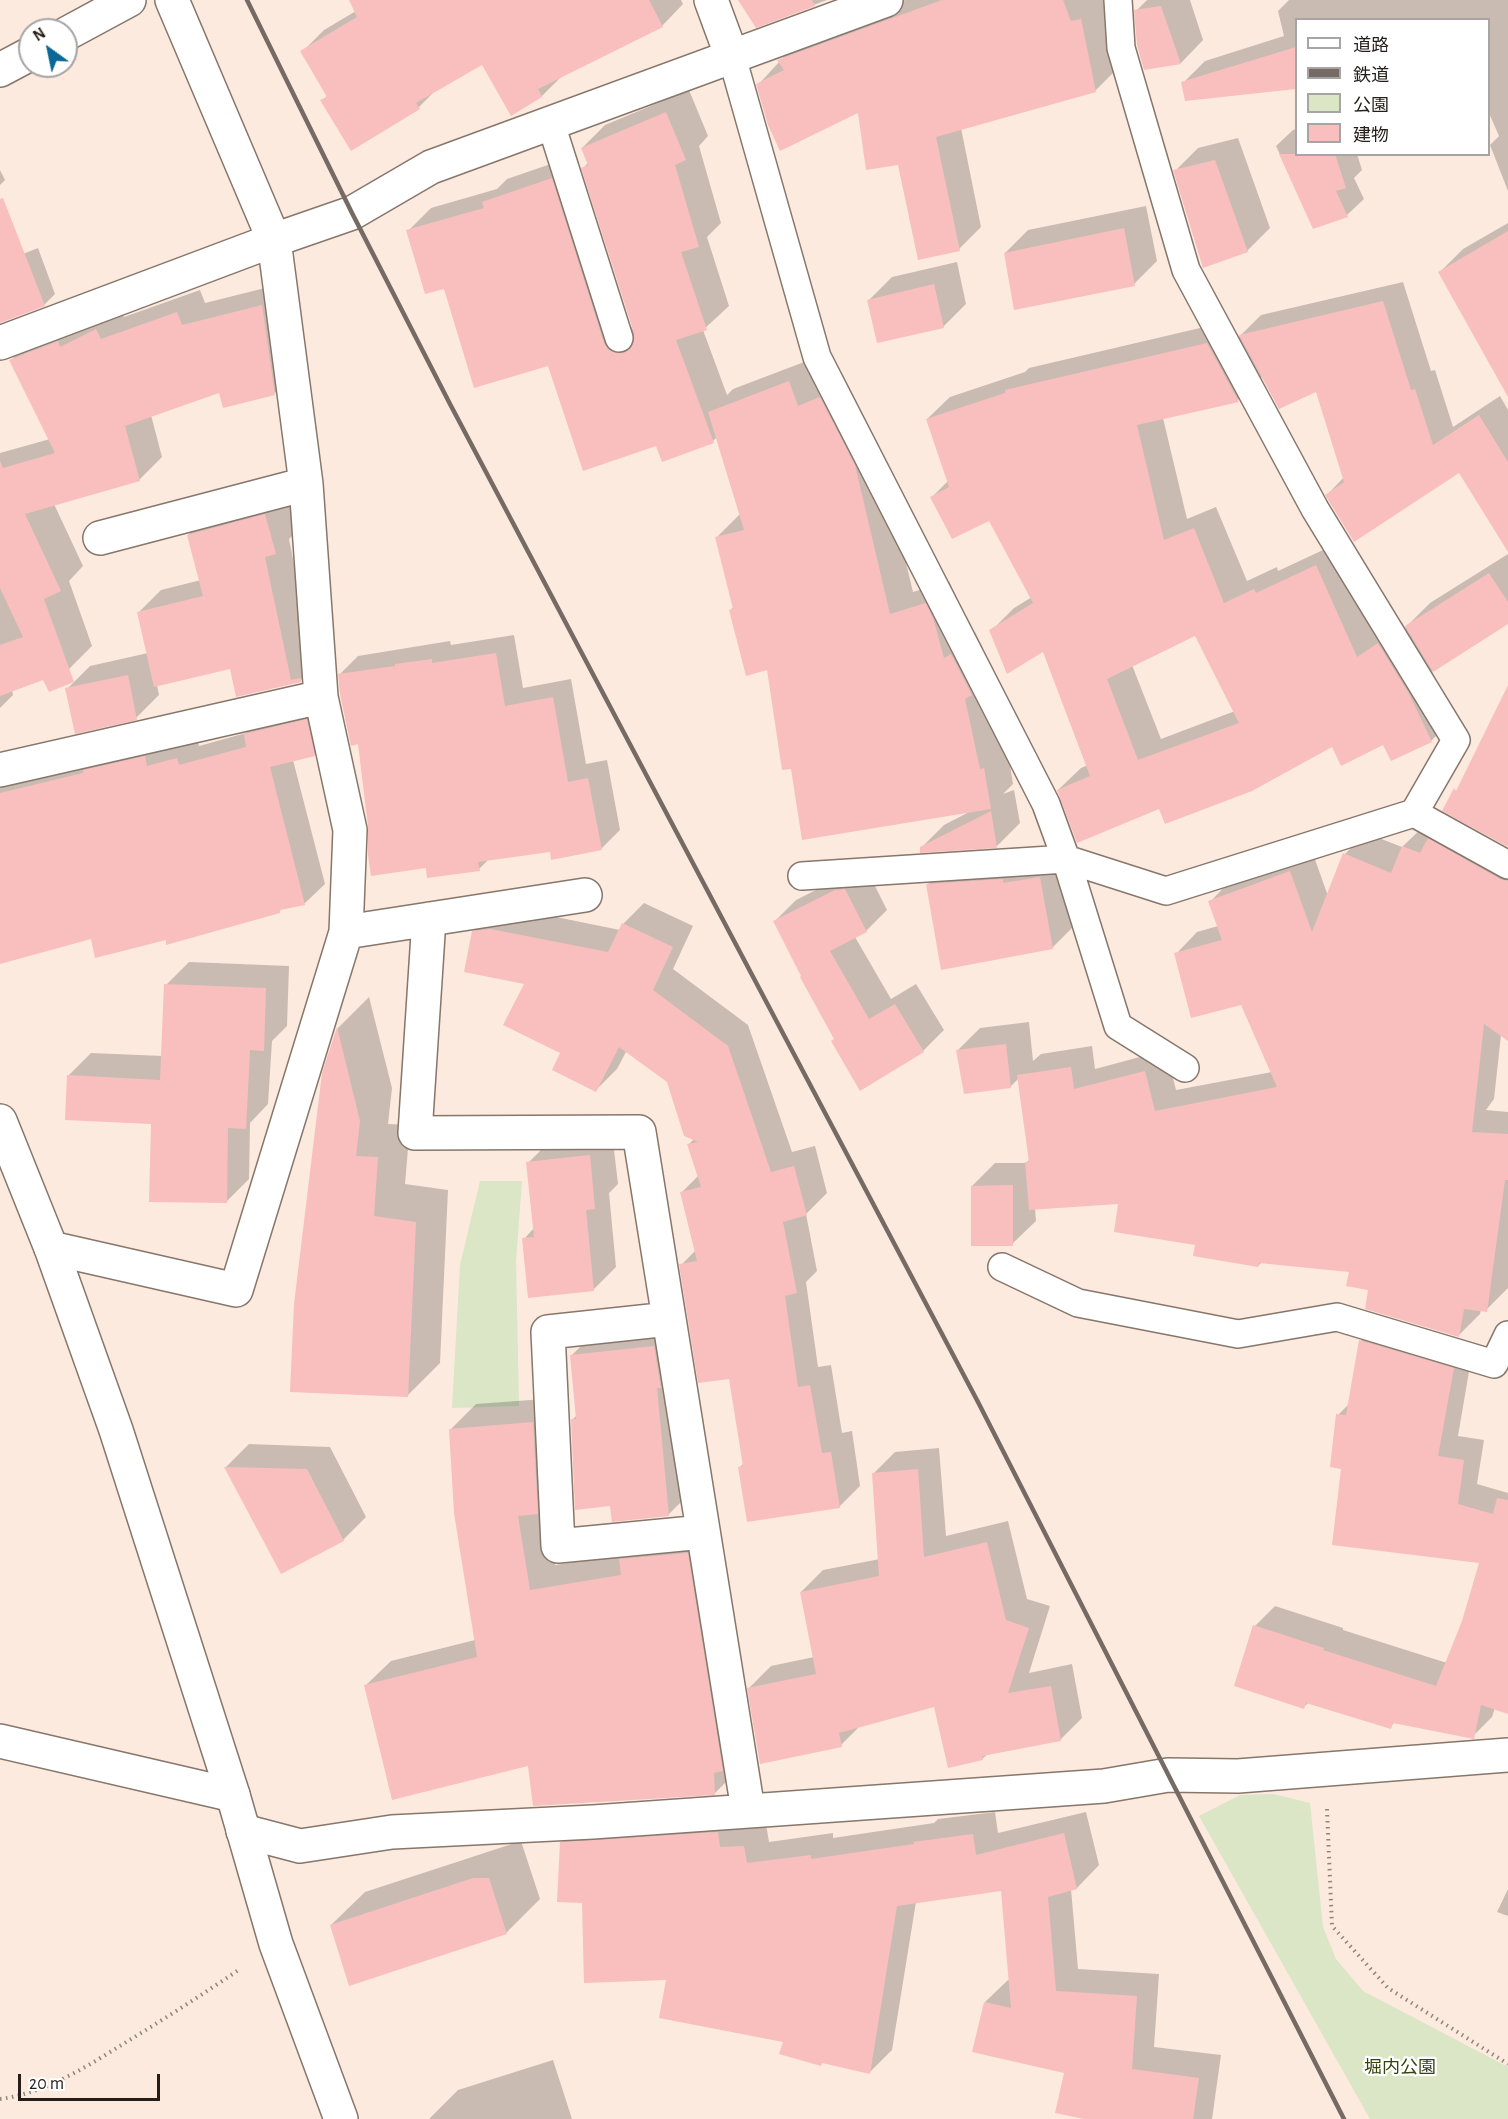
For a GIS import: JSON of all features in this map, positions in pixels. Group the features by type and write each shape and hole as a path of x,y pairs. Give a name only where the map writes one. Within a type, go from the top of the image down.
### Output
{"street":[{"path":"78,28 129,0"},
{"path":"51,1248 236,1290 346,932 350,830 321,698 306,484 274,240 172,0"},
{"path":"711,0 732,57"},
{"path":"0,343 352,213 430,167 886,0"},
{"path":"0,70 18,60"},
{"path":"100,538 306,484"},
{"path":"0,770 321,698"},
{"path":"346,932 585,895"},
{"path":"429,919 415,1133 639,1132 748,1810"},
{"path":"0,1121 51,1248 116,1430 233,1795 276,1944 341,2119"},
{"path":"669,1319 548,1332 558,1546 704,1532"},
{"path":"0,1741 233,1795"},
{"path":"243,1831 300,1846 392,1832 593,1822 1104,1786 1168,1775 1238,1776 1508,1755"}],"lane":[{"path":"802,876 1066,859 1166,891 1414,813 1456,740 1315,509 1186,270 1121,48 1118,0"},
{"path":"732,57 817,357 1046,804 1066,859 1118,1026 1185,1068"},
{"path":"551,124 619,338"},
{"path":"1414,813 1508,865"},
{"path":"1002,1268 1078,1303 1238,1334 1337,1317 1494,1364 1508,1335"}],"path":[{"path":"1326,1769 1332,1926 1388,1988 1508,2064"},
{"path":"0,2099 13,2098 72,2076 192,2002 276,1944"}],"green space":[{"path":"480,1181 522,1181 516,1261 519,1406 452,1408 460,1265"},
{"name":"堀内公園","path":"1273,1794 1310,1803 1323,1927 1336,1959 1363,1991 1508,2067 1508,2119 1370,2119 1199,1816 1240,1795"}],"building":[{"path":"349,0 649,0 663,27 538,89 542,97 511,116 482,65 416,103 420,109 351,151 320,100 327,97 300,51 357,17"},
{"path":"738,0 812,0 815,6 756,28"},
{"path":"942,0 1063,0 1071,21 1081,19 1096,92 936,137 960,251 918,260 898,165 866,170 858,113 780,151 768,125 756,84 784,70 777,60"},
{"path":"1161,6 1181,64 1144,70 1137,45 1134,10"},
{"path":"1295,47 1295,89 1185,101 1181,82"},
{"path":"666,112 686,160 675,165 699,247 681,252 707,330 676,340 714,443 662,462 656,446 583,471 548,366 474,388 444,289 425,294 406,230 484,208 482,202 552,178 604,343 615,353 624,353 631,348 634,342 634,333 581,168 588,165 581,148"},
{"path":"1279,154 1336,156 1346,188 1336,191 1348,217 1313,229"},
{"path":"1215,160 1248,252 1203,268 1173,170"},
{"path":"3,198 45,306 0,323 0,199"},
{"path":"1124,228 1135,286 1014,310 1004,253"},
{"path":"1508,231 1508,397 1438,272"},
{"path":"934,284 944,328 877,343 867,300"},
{"path":"1383,301 1411,390 1415,389 1433,445 1479,415 1508,462 1508,552 1459,473 1354,542 1325,495 1344,482 1316,392 1279,409 1239,335"},
{"path":"262,305 275,395 223,408 219,393 125,426 140,481 25,514 61,591 44,599 74,682 49,692 43,680 0,696 0,645 23,637 0,588 0,461 3,468 55,453 9,360 58,341 60,347 96,329 101,339 177,312 182,325"},
{"path":"1207,343 1239,402 1137,425 1164,540 1194,528 1224,603 1254,589 1256,593 1316,565 1357,657 1378,643 1409,694 1432,742 1391,761 1383,745 1341,766 1332,747 1252,791 1165,824 1159,809 1077,843 1057,790 1090,776 1043,652 1007,674 989,630 1033,603 989,521 952,539 930,497 949,487 926,419 1005,393 1005,390","holes":["1195,636 1239,723 1138,760 1107,679"]},
{"path":"789,381 798,406 820,397 855,465 890,614 926,603 933,618 944,658 951,654 972,695 965,699 980,769 984,768 991,809 802,840 791,769 782,770 767,670 746,676 729,610 733,609 715,537 744,530 708,412"},
{"path":"265,514 276,554 265,557 291,680 301,678 301,682 236,697 230,669 154,687 137,612 203,596 187,535"},
{"path":"1489,573 1508,602 1508,624 1433,672 1405,626"},
{"path":"496,653 505,706 553,697 568,782 588,778 602,850 551,860 550,852 478,862 480,871 427,878 426,868 371,876 368,826 358,744 351,746 338,674 432,659 432,663"},
{"path":"128,675 137,720 75,734 65,688"},
{"path":"1508,685 1508,847 1442,811 1454,788 1456,791"},
{"path":"307,719 315,756 270,767 305,905 280,910 280,913 166,945 166,940 95,958 91,939 0,964 0,793 145,756 147,766 177,758 179,765 246,747 244,734"},
{"path":"991,811 997,848 920,853 920,847"},
{"path":"1428,838 1500,879 1508,881 1508,1041 1484,1024 1472,1132 1508,1134 1508,1180 1505,1180 1487,1312 1464,1309 1459,1337 1365,1309 1368,1290 1346,1286 1349,1272 1259,1263 1258,1267 1193,1256 1195,1245 1114,1232 1118,1204 1029,1210 1025,1162 1029,1162 1017,1075 1071,1067 1074,1089 1145,1071 1155,1111 1277,1087 1241,1005 1191,1018 1174,953 1222,940 1208,901 1290,871 1312,932 1343,853 1391,873 1402,846 1420,853"},
{"path":"1040,877 1053,949 941,970 926,884 1003,879 1003,883"},
{"path":"845,889 867,932 830,951 869,1019 895,1004 924,1052 860,1091 831,1041 834,1039 773,921 835,890"},
{"path":"622,923 673,947 653,990 728,1046 771,1172 794,1166 807,1215 783,1222 797,1293 785,1296 798,1387 810,1385 822,1453 831,1452 840,1508 747,1522 738,1467 743,1466 729,1379 698,1383 679,1264 697,1261 680,1192 701,1187 687,1144 698,1142 684,1136 667,1082 619,1047 596,1092 552,1070 560,1053 503,1025 524,984 464,972 472,931 490,929 608,952"},
{"path":"164,984 266,988 264,1051 250,1050 246,1129 228,1128 227,1203 149,1202 151,1124 65,1120 67,1075 160,1080"},
{"path":"337,1027 360,1121 356,1156 378,1157 374,1216 416,1222 408,1397 290,1392 294,1304 322,1073"},
{"path":"1006,1044 1011,1088 964,1094 956,1050"},
{"path":"590,1155 595,1209 586,1210 594,1291 528,1298 522,1238 534,1237 526,1162"},
{"path":"1013,1185 1013,1246 971,1246 971,1186"},
{"path":"1359,1340 1454,1368 1438,1456 1464,1460 1458,1504 1493,1514 1497,1498 1508,1500 1508,1714 1481,1705 1474,1739 1393,1723 1391,1729 1306,1703 1304,1709 1234,1686 1253,1625 1436,1686 1462,1621 1479,1563 1332,1545 1341,1469 1330,1467 1336,1414 1346,1415"},
{"path":"654,1346 661,1388 657,1388 669,1516 612,1522 610,1506 575,1510 571,1419 576,1419 570,1355"},
{"path":"533,1422 538,1514 518,1516 530,1590 621,1575 619,1559 688,1553 723,1771 714,1773 715,1795 533,1806 528,1766 392,1800 364,1685 477,1657 454,1513 449,1429"},
{"path":"224,1467 307,1469 344,1541 281,1574"},
{"path":"918,1469 924,1557 987,1542 1006,1620 1029,1628 1008,1693 1051,1686 1061,1741 982,1756 983,1760 948,1768 934,1707 839,1733 842,1747 760,1764 747,1688 816,1674 800,1592 879,1576 872,1473"},
{"path":"718,1832 720,1847 744,1846 747,1863 811,1855 811,1859 973,1834 976,1855 1064,1833 1077,1889 1048,1897 1056,1991 1137,1996 1132,2069 1199,2078 1193,2119 1084,2119 1055,2113 1064,2073 972,2052 984,2002 1011,2008 1001,1891 897,1906 870,2074 822,2063 821,2066 779,2054 783,2042 659,2018 666,1980 584,1983 582,1903 557,1902 560,1842"},
{"path":"473,1878 489,1878 507,1934 349,1986 330,1925"}],"railway":[{"path":"247,0 352,213 450,404 978,1402 1344,2119"}]}
